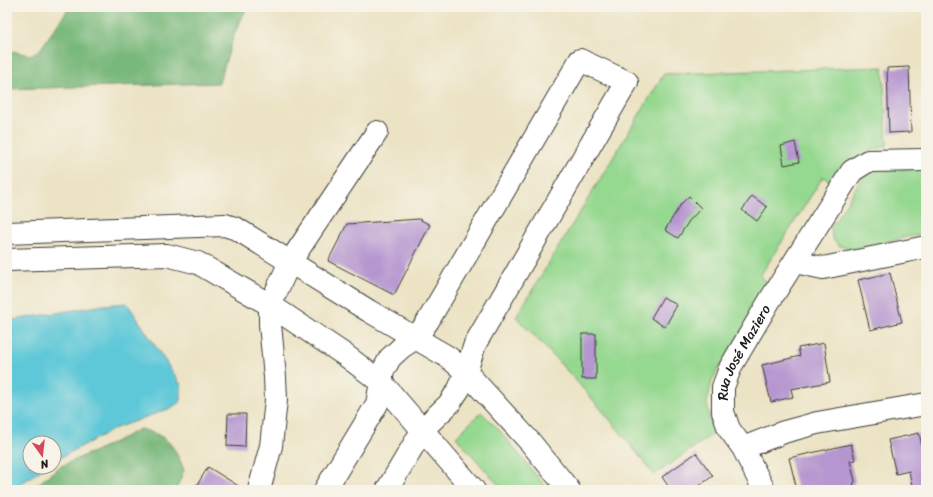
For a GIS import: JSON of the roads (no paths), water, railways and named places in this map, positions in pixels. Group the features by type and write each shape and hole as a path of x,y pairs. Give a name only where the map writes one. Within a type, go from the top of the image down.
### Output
{"street":[{"path":"325,490 377,404 383,371 390,358 416,338 428,321 580,60 627,82 475,344 466,372 449,404 423,429 387,490"},
{"path":"259,490 271,446 275,415 275,377 270,324 270,305 290,262 377,132"},
{"name":"Rua José Maziero","path":"764,490 743,448 729,429 723,412 723,387 731,366 770,300 852,171 868,161 926,160"},
{"path":"7,233 225,225 237,229 448,357 466,372 531,443 569,490"},
{"path":"795,262 823,268 926,247"},
{"path":"7,260 167,255 182,257 198,263 270,305 345,355 382,383 474,490"},
{"path":"743,448 784,432 817,423 926,404"}],"water":[{"path":"127,303 181,385 181,401 171,408 116,428 62,457 62,435 22,435 22,475 34,475 12,490 7,490 7,321 104,305"}]}
